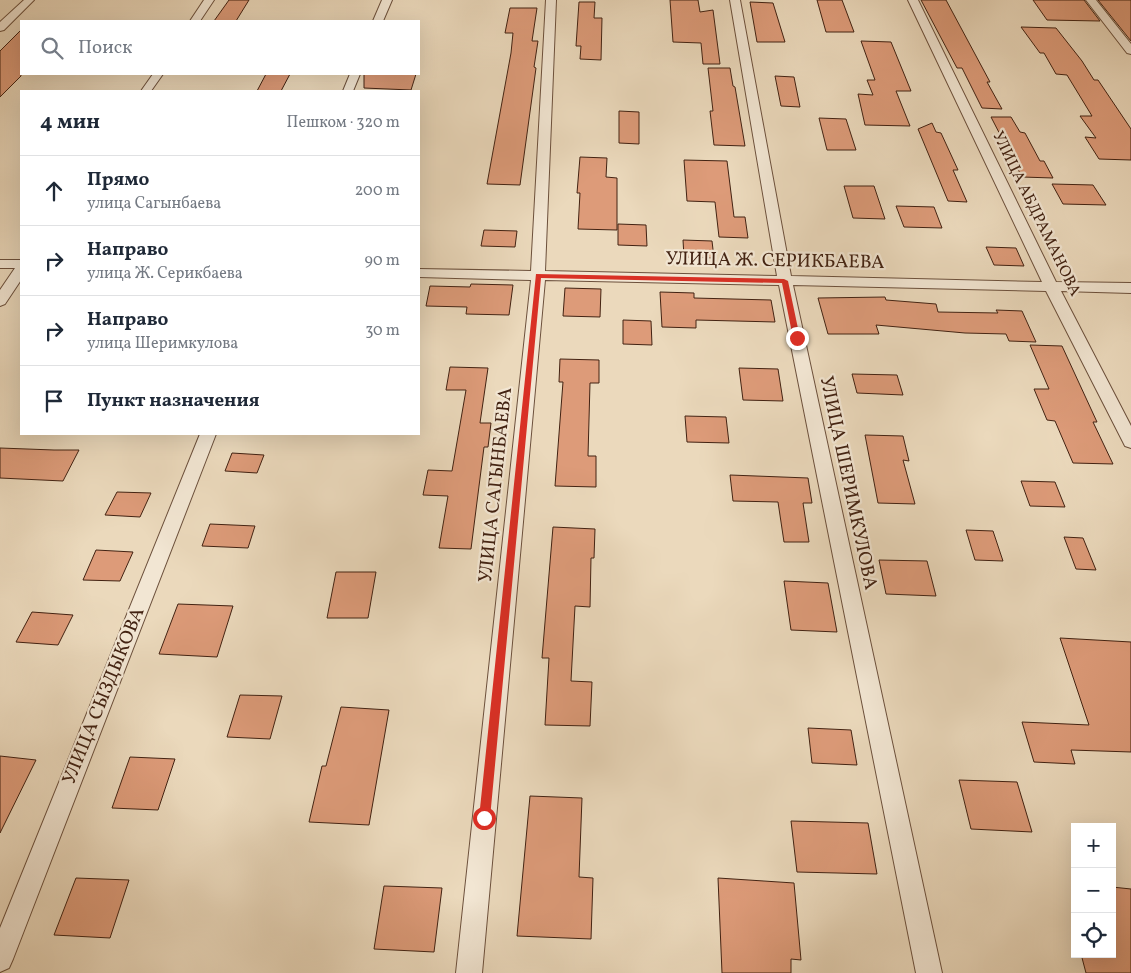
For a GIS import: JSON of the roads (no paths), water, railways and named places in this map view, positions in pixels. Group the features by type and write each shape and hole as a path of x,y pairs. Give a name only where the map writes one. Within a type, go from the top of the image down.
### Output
{"street":[{"path":"0,28 28,0"},
{"path":"196,20 209,0"},
{"path":"378,20 386,0"},
{"name":"УЛИЦА САГЫНБАЕВА","path":"469,973 538,276 551,0"},
{"name":"УЛИЦА ШЕРИМКУЛОВА","path":"735,0 784,281 929,973"},
{"name":"УЛИЦА АБДРАМАНОВА","path":"913,0 1051,286 1131,442"},
{"path":"1091,0 1131,51"},
{"path":"147,90 157,75"},
{"path":"348,90 356,75"},
{"path":"0,264 20,264"},
{"path":"0,301 20,271"},
{"name":"УЛИЦА Ж. СЕРИКБАЕВА","path":"420,273 1131,288"},
{"name":"УЛИЦА СЫЗДЫКОВА","path":"0,959 208,435"}]}
